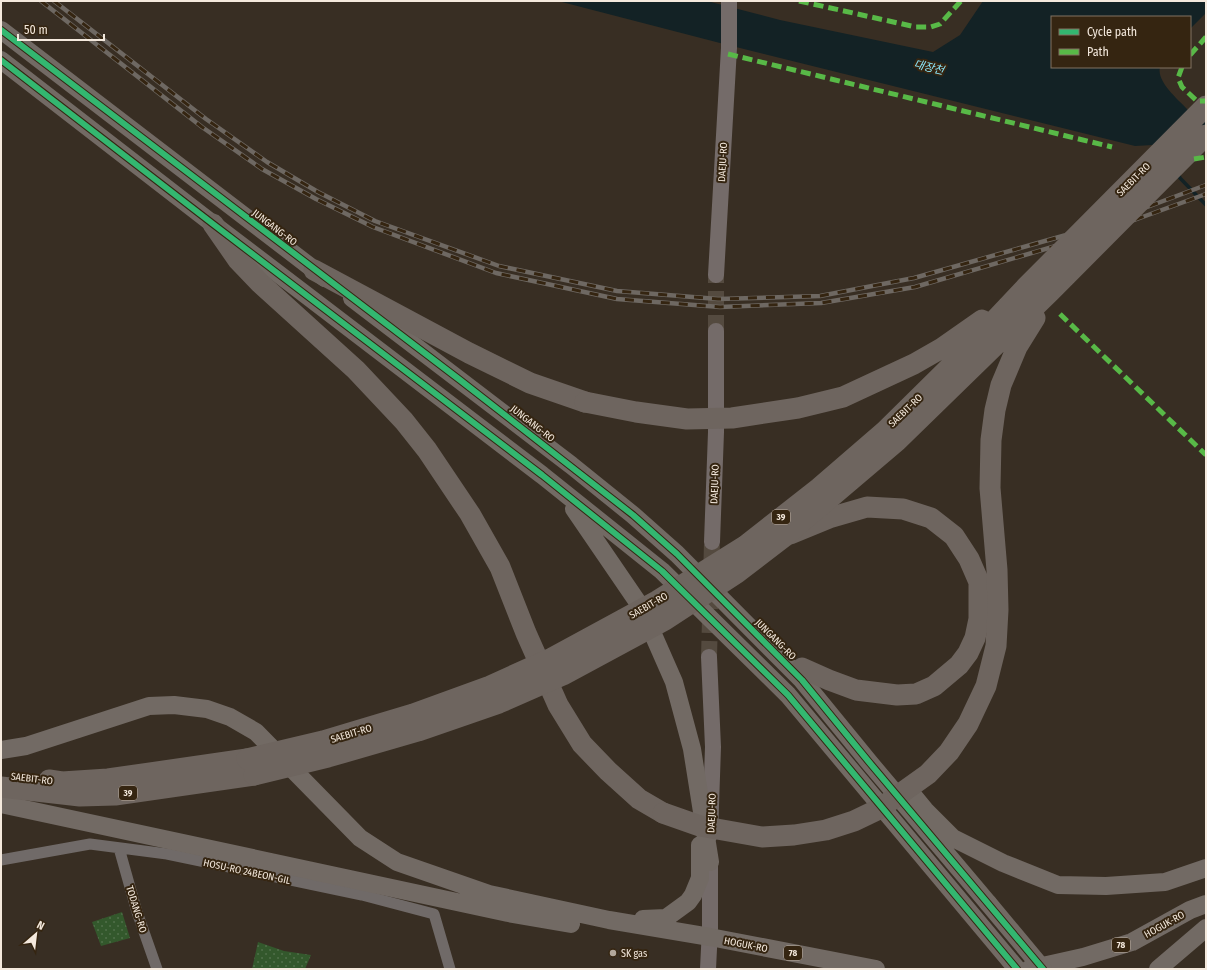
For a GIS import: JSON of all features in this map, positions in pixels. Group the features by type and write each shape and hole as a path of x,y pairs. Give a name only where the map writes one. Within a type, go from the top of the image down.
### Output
{"highway":[{"name":"SAEBIT-RO","path":"1,787 80,796 115,795 250,767 323,741 398,719 490,686 552,658 657,601 745,546 819,488 895,420 959,358 1026,287 1206,106"},
{"name":"SAEBIT-RO","path":"1,775 62,782 250,767 328,757 418,731 499,703 563,675 665,620 737,573 784,537 896,441 1050,292 1206,135"},
{"path":"213,224 238,260 260,284 356,370 404,421 427,450 470,514 500,567 526,633 558,705 582,744 608,771 639,799 663,813 700,826 762,837 794,835 826,830 854,821 879,809 928,774 949,752 968,724 986,686 996,646 998,610 997,570 990,488 991,440 995,410 1001,386 1017,347 1050,292"},
{"path":"314,270 469,353 530,383 585,402 636,412 687,418 732,418 798,408 843,397 914,364 942,348 1026,287"},
{"path":"784,537 828,518 867,507 902,509 930,518 954,536 969,558 979,582 979,619 968,653 959,665 934,686 916,694 896,695 856,690 802,668"}],"main road":[{"name":"JUNGANG-RO","path":"1,30 571,465 633,515 677,554 802,680 1043,969"},
{"path":"1,60 213,224 405,369 662,571 788,695 1017,969"},
{"path":"559,489 642,607 674,682 692,749 710,862"},
{"path":"677,554 802,668 925,810 954,838 1003,863 1058,886 1106,886 1165,882 1206,868"},
{"path":"1,750 26,746 148,706 174,705 207,709 230,717 256,732 360,838 397,862 489,894 709,943"},
{"path":"609,920 666,918 688,902 693,895 700,878 699,798"},
{"path":"1,804 508,913 685,942 709,943"},
{"name":"HOGUK-RO","path":"1029,969 1083,957 1132,942 1190,910 1206,904"},
{"path":"1158,969 1206,928"},
{"path":"1174,969 1206,942"},
{"name":"HOGUK-RO","path":"709,943 826,969"},
{"name":"HOGUK-RO","path":"709,943 876,969"}],"street":[{"name":"DAEJU-RO","path":"716,275 728,48 729,1"},
{"name":"DAEJU-RO","path":"712,542 716,432 716,331"},
{"name":"DAEJU-RO","path":"708,969 714,747 709,657"},
{"name":"HOSU-RO 24BEON-GIL","path":"1,860 90,844 167,854 347,892 434,914 450,969"},
{"name":"TODANG-RO","path":"119,848 137,912 157,969"}],"green space":[{"path":"122,912 130,938 101,946 92,922"},
{"path":"258,942 284,951 311,955 305,969 252,969"}],"water":[{"name":"대장천","path":"558,1 707,1 780,20 933,52 960,35 983,1 1206,1 1206,13 1191,28 1191,16 1051,16 1051,68 1160,68 1160,73 1165,85 1189,111 1206,110 1206,142 1135,146 720,43"}],"waterway":[{"path":"1178,173 1180,178 1206,205"}],"tunnel":[{"path":"716,275 716,331"},
{"path":"709,657 712,542"}],"railway":[{"path":"41,1 202,127 262,169 316,199 373,227 496,273 617,299 720,307 821,303 915,287 1090,236 1206,194"},
{"path":"54,1 206,119 267,162 318,192 375,221 499,266 617,291 718,299 820,296 914,278 1091,228 1206,185"}],"marked path":[{"path":"799,1 916,27 931,27 940,24 961,1"},
{"path":"1191,54 1206,37"},
{"path":"728,54 1112,147"},
{"path":"1182,68 1178,78 1182,87 1197,101 1206,101"},
{"path":"1194,159 1206,157"},
{"path":"1060,314 1206,455"}],"cycle path":[{"path":"1,30 460,380 633,515 677,554 802,680 1043,969"},
{"path":"1,60 542,475 662,571 788,695 1017,969"}],"place":[{"name":"SK gas","path":"613,953"}]}
